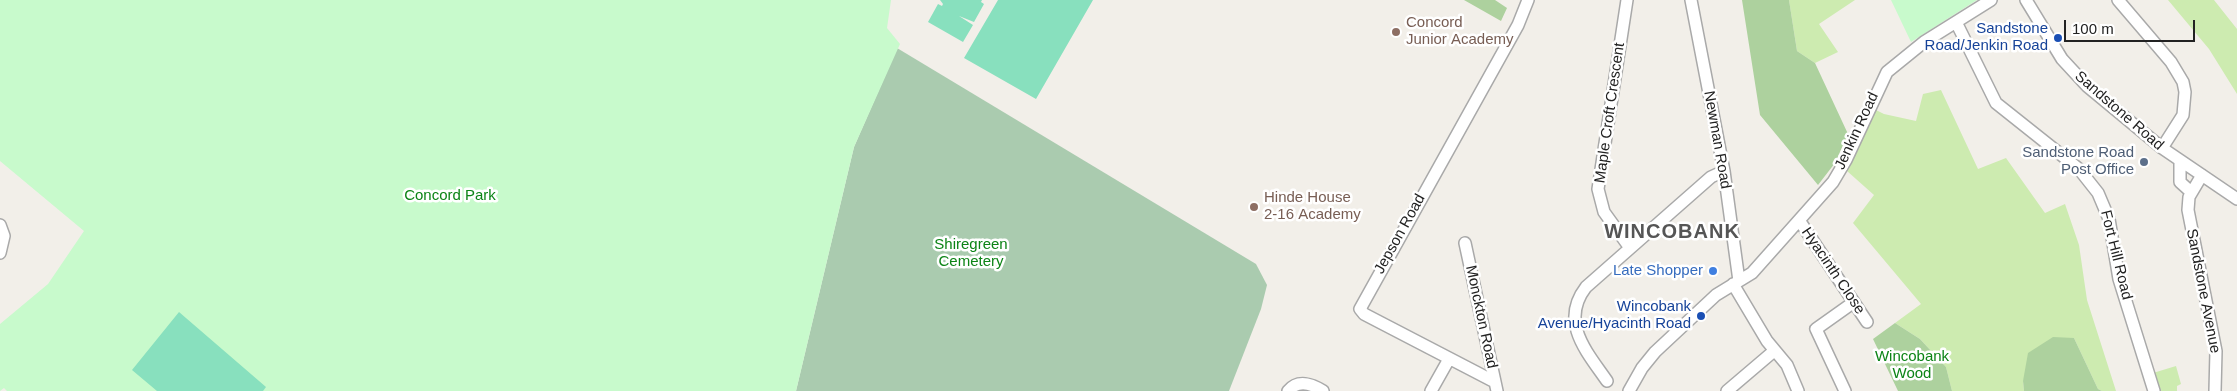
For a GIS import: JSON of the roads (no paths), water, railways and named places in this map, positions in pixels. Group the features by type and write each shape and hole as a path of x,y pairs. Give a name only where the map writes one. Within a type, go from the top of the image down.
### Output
{"street":[{"name":"Jepson Road","path":"1496,386 1364,314 1360,305 1518,24 1528,0"},
{"name":"Maple Croft Crescent","path":"1627,0 1598,190 1604,212 1630,248"},
{"name":"Newman Road","path":"1691,0 1724,171 1736,282"},
{"name":"Jenkin Road","path":"1629,391 1642,368 1655,352 1716,295 1752,273 1834,182 1887,72 1924,42 1991,0"},
{"name":"Sandstone Road","path":"2026,0 2062,59 2074,73 2162,148 2237,199"},
{"path":"2118,0 2171,62 2183,82 2185,92 2183,115 2162,148"},
{"name":"Fort Hill Road","path":"1956,22 1996,103 2079,169 2098,192 2109,219 2119,279 2154,391"},
{"path":"2180,161 2180,182 2191,192"},
{"path":"1607,381 1582,343 1574,326 1574,314 1580,295 1711,177 1724,171"},
{"name":"Sandstone Avenue","path":"2202,175 2191,192 2188,214 2216,351 2215,391"},
{"name":"Hyacinth Close","path":"1799,220 1867,322"},
{"path":"0,225 4,236 0,253"},
{"name":"Monckton Road","path":"1465,242 1496,386"},
{"path":"1736,282 1750,312 1774,351 1787,365 1798,391"},
{"path":"1845,391 1816,329 1819,325 1854,302"},
{"path":"1727,391 1774,351"},
{"path":"1432,391 1449,359"},
{"path":"1288,391 1295,385 1308,383 1323,391"}],"place":[{"name":"Concord Junior Academy","path":"1396,32"},
{"name":"Sandstone Road/Jenkin Road","path":"2058,38"},
{"name":"Sandstone Road Post Office","path":"2144,162"},
{"name":"Hinde House 2-16 Academy","path":"1254,207"},
{"name":"Late Shopper","path":"1713,271"},
{"name":"Wincobank Avenue/Hyacinth Road","path":"1701,316"}],"district":[{"name":"WINCOBANK","path":"1672,232"}],"park label":[{"name":"Concord Park","path":"450,196"},
{"name":"Shiregreen Cemetery","path":"971,254"},
{"name":"Wincobank Wood","path":"1912,366"}]}
